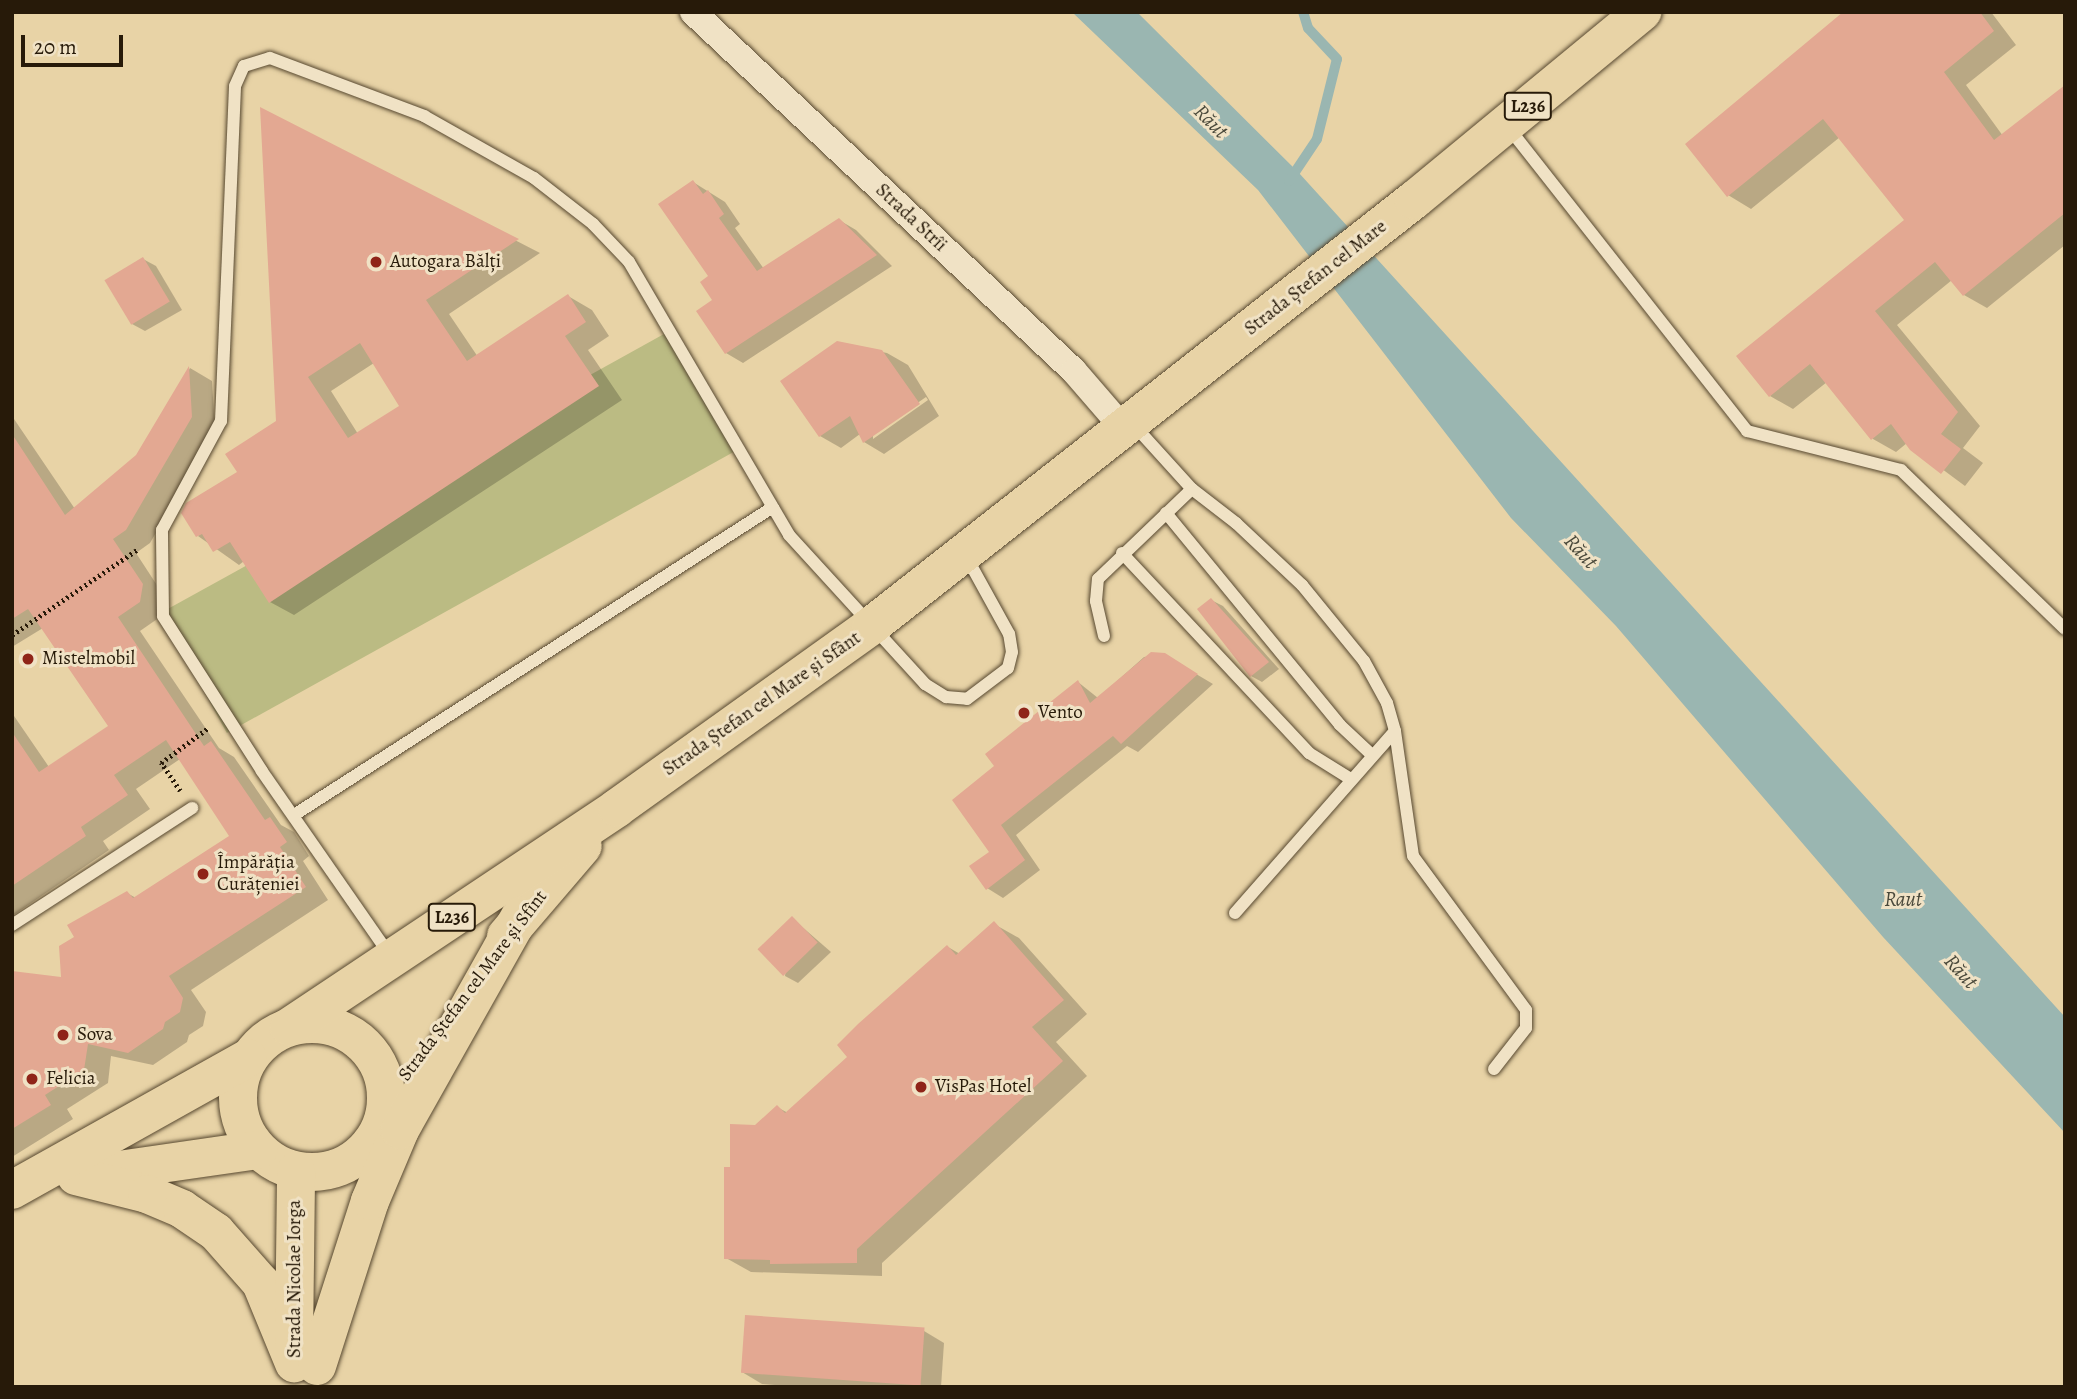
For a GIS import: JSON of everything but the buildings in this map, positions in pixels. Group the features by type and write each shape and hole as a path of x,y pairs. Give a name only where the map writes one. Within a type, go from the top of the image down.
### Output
{"main road":[{"name":"L236","path":"1506,124 1642,12"},
{"name":"Strada Ștefan cel Mare","path":"1217,356 1506,124"},
{"name":"Strada Ștefan cel Mare și Sfânt","path":"289,1027 617,808 872,626 1217,356"},
{"name":"Strada Ștefan cel Mare și Sfînt","path":"386,1103 520,916 617,808"},
{"path":"306,1376 369,1201 400,1130 520,916"},
{"name":"L236","path":"258,1150 241,1122 237,1089 248,1058 265,1039 289,1027 312,1023 336,1028 357,1039 374,1057 383,1079 386,1103 380,1126 368,1147 349,1162 310,1172"},
{"path":"43,1179 248,1058"},
{"path":"43,1179 258,1150 310,1172"},
{"name":"Strada Nicolae Iorga","path":"306,1376 310,1172"},
{"path":"43,1179 148,1194 182,1209 216,1232 261,1283 306,1376"}],"street":[{"name":"Strada Strîi","path":"693,12 1074,370 1128,426"}],"lane":[{"path":"391,957 225,715 163,616 162,530 221,421 235,86 244,66 270,58 424,116 534,178 593,224 629,262 789,536 925,684 946,697 967,699 1008,668 1012,652 1009,634 964,554"},
{"path":"1506,124 1747,430 1900,470 2065,629"},
{"path":"1128,426 1192,489 1236,523 1302,585 1364,661 1387,703 1395,731 1413,856 1526,1010 1526,1028 1494,1069"},
{"path":"1104,636 1096,601 1098,579 1192,489"},
{"path":"294,815 773,507"},
{"path":"1166,513 1340,725 1372,755"},
{"path":"1122,554 1309,753 1349,778"},
{"path":"1235,913 1313,828 1349,778 1395,731"},
{"path":"12,925 192,808"}],"path":[{"path":"12,635 162,530"},
{"path":"192,808 161,763 225,715"}],"green space":[{"path":"673,329 739,449 227,733 160,613"}],"water":[{"name":"Raut","path":"1072,12 1137,12 1299,173 2065,1017 2065,1133 1883,937 1616,626 1511,518 1258,190"}],"waterway":[{"path":"1289,181 1317,139 1337,59 1308,28 1303,12"}],"place":[{"name":"Autogara Bălți","path":"376,262"},
{"name":"Mistelmobil","path":"28,659"},
{"name":"Vento","path":"1024,713"},
{"name":"Împărăția Curățeniei","path":"203,874"},
{"name":"Sova","path":"63,1035"},
{"name":"Felicia","path":"32,1079"},
{"name":"VisPas Hotel","path":"921,1087"}],"water label":[{"name":"Răut","path":"1211,121"},
{"name":"Răut","path":"1581,551"},
{"name":"Răut","path":"1961,971"}]}
